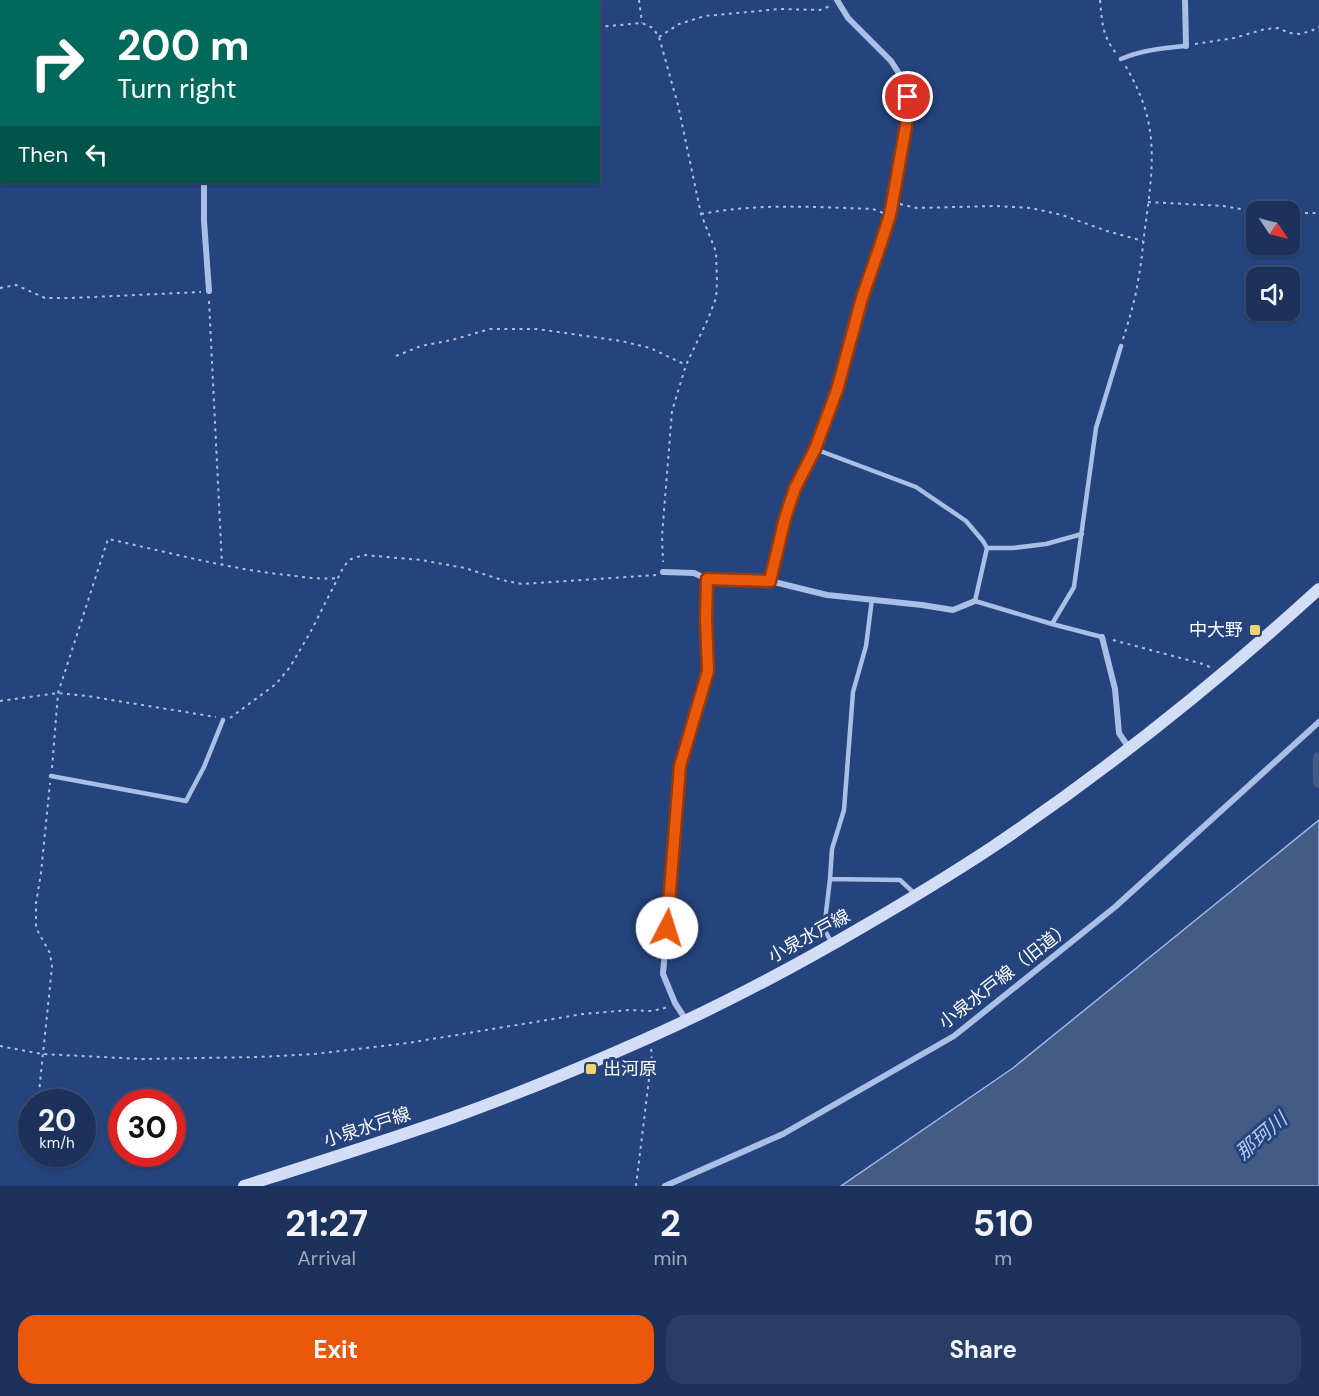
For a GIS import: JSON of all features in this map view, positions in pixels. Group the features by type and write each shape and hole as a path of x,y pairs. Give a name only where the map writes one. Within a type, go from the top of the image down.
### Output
{"main road":[{"name":"小泉水戸線","path":"244,1186 379,1143 524,1090 687,1020 833,944 990,849 1054,804 1224,673 1319,589"}],"street":[{"path":"1185,0 1186,46"},
{"path":"770,581 778,543 795,488 815,449 837,390 862,298 890,215 906,126 908,97 900,75 891,61 848,18 838,2"},
{"path":"204,183 209,291"},
{"path":"663,572 694,573 707,579 770,581 827,594 953,610 975,601"},
{"path":"687,1020 675,1003 663,975 680,766 708,671 707,579"},
{"path":"1102,637 1115,690 1119,733 1129,748"},
{"name":"小泉水戸線（旧道）","path":"665,1186 783,1134 954,1036 1115,907 1319,722"}],"lane":[{"path":"1121,59 1131,54 1186,46"},
{"path":"1052,624 1074,587 1096,428 1121,346"},
{"path":"815,449 916,487 966,521 987,548 975,601 1102,637"},
{"path":"987,548 1046,544 1082,534"},
{"path":"833,944 824,930 832,849 844,810 854,692 867,646 872,599"},
{"path":"51,776 186,801 204,767 224,720"},
{"path":"830,879 900,880 916,895"}],"path":[{"path":"639,0 642,23"},
{"path":"1100,0 1102,26 1108,43 1135,81 1149,124 1152,144 1148,202 1135,298 1121,346"},
{"path":"659,37 679,24 705,16 780,9 820,10 838,2"},
{"path":"0,701 58,693 216,716 224,720 232,718 276,684 290,667 344,567 351,559 364,555 421,560 465,568 522,584 652,576 663,572 662,536 672,411 686,365 716,298 716,252 701,214 678,105 659,37 653,28 642,23 600,27"},
{"path":"1186,46 1234,38 1264,29 1278,28 1299,34 1319,27"},
{"path":"892,202 917,208 996,206 1031,208 1062,215 1143,241"},
{"path":"1148,202 1223,206 1246,210"},
{"path":"701,214 719,210 796,206 873,209 890,215"},
{"path":"1300,213 1319,213"},
{"path":"0,288 16,285 45,298 209,291 222,565 268,573 322,579 338,578"},
{"path":"396,356 421,346 490,329 537,329 621,341 650,348 686,365"},
{"path":"1102,637 1203,664 1224,673"},
{"path":"0,1046 42,1054 142,1059 303,1055 408,1043 583,1014 630,1010 650,1011 675,1003"},
{"path":"636,1186 652,1054 650,1037"}],"water":[{"name":"那珂川","path":"1319,820 1319,1186 841,1186 1013,1068"}],"waterway":[{"path":"1319,758 1319,782"}],"place":[{"name":"中大野","path":"1255,630"},
{"name":"出河原","path":"591,1069"}],"route":[{"path":"667,928 680,766 708,671 707,579 770,581 785,518 795,488 815,449 828,416 862,298 890,215 906,126 908,97"}]}
